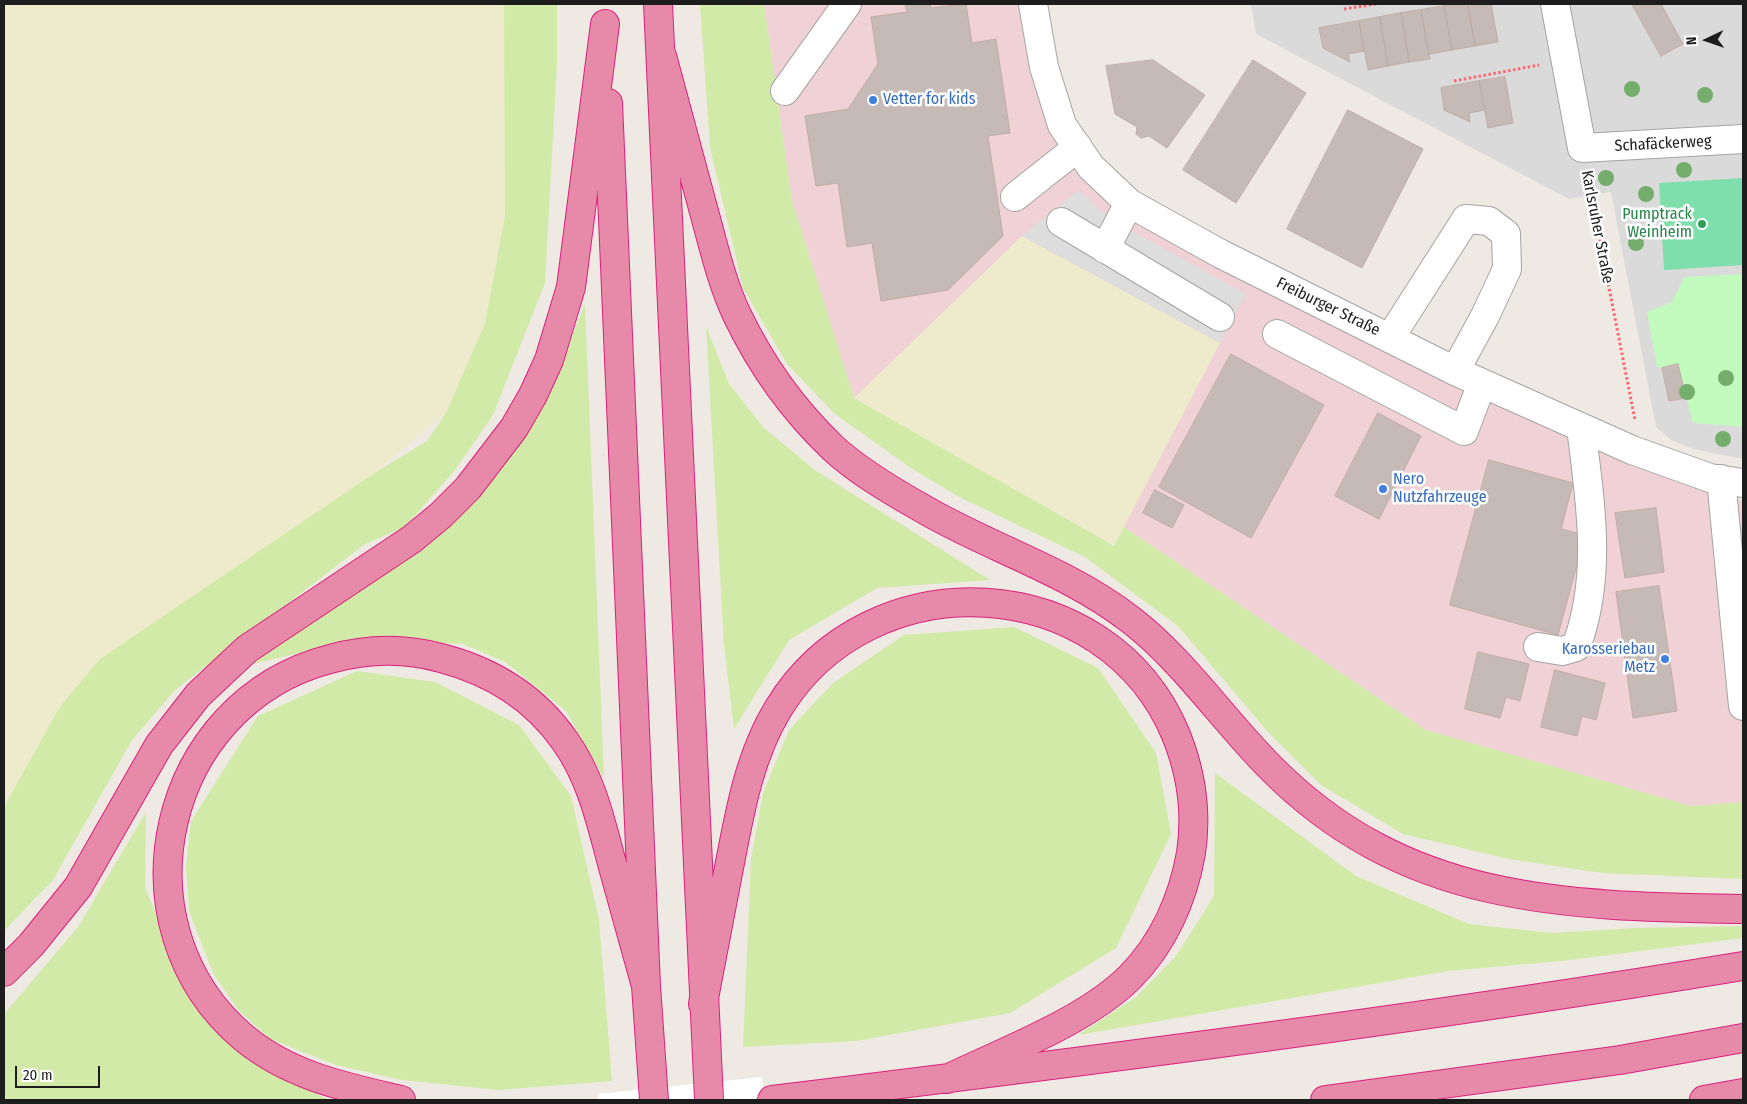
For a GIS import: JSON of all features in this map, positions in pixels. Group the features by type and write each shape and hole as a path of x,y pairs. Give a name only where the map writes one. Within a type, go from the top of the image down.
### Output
{"highway":[{"path":"658,4 662,56 703,1004 709,1100"},
{"path":"4,972 32,945 78,887 160,744 198,695 247,649 412,539 442,515 468,488 514,428 533,395 549,360 571,287 604,14"},
{"path":"604,14 646,986 654,1100"},
{"path":"662,56 714,248 736,313 770,374 801,414 836,451 878,482 923,509 1066,577 1134,622 1173,660 1270,767 1307,802 1347,830 1379,848 1420,867 1466,882 1544,899 1624,907 1743,909"},
{"path":"703,1004 747,784 760,747 778,709 801,679 823,657 848,638 875,622 904,611 935,604 966,601 997,602 1028,608 1058,618 1086,632 1112,650 1135,671 1154,696 1170,722 1182,751 1190,781 1194,812 1192,844 1187,875 1174,911 1150,954 1131,976 1108,996 1084,1012 948,1079"},
{"path":"401,1100 337,1085 301,1073 244,1038 209,999 193,973 181,946 172,916 168,878 171,827 190,771 205,746 223,722 266,686 290,673 317,662 345,655 374,651 432,655 460,663 487,674 529,701 563,738 588,780 646,986"},
{"path":"772,1100 1266,1039 1568,995 1743,966"},
{"path":"1325,1100 1620,1060 1743,1038"},
{"path":"1704,1100 1743,1094"}],"street":[{"path":"785,90 847,4"},
{"name":"Freiburger Straße","path":"1033,4 1044,67 1062,125 1091,167 1129,203 1221,254 1455,371 1632,450 1710,478 1732,481"},
{"name":"Karlsruher Straße","path":"1555,4 1582,148"},
{"name":"Schafäckerweg","path":"1582,148 1743,139"},
{"path":"1015,197 1078,147"},
{"path":"1105,249 1129,203"},
{"path":"1390,338 1466,219 1489,221 1506,234 1507,269 1485,316 1455,371"},
{"path":"1061,222 1220,317"},
{"path":"1277,334 1464,431 1482,383"},
{"path":"1538,647 1562,651 1576,647 1584,625 1593,574 1592,517 1581,427"},
{"path":"1732,481 1743,706"}],"path":[{"path":"1344,9 1376,4"},
{"path":"1454,81 1566,60"},
{"name":"Karlsruher Straße","path":"1582,148 1636,423 1632,450"}],"shaded area":[{"path":"4,4 503,4 506,26 505,216 485,323 446,413 376,472 59,708 4,807"},
{"path":"764,4 1019,4 1029,57 1052,127 1093,188 1163,237 1725,497 1743,500 1743,802 1691,806 1426,730 1124,527 854,398 792,201"},
{"path":"1251,4 1743,4 1743,459 1693,449 1671,440 1656,427 1611,192 1569,199 1256,34"},
{"path":"1079,190 1107,217 1246,294 1220,343 1022,236"},
{"path":"1022,236 1220,343 1114,546 854,398"}],"green space":[{"path":"504,4 557,4 557,63 545,283 493,415 455,470 405,527 365,544 175,690 132,740 53,880 4,931 4,807 59,708 100,659 376,472 427,441 446,413 485,323 505,216"},
{"path":"700,4 764,4 792,201 854,398 1114,546 1124,527 1426,730 1691,806 1743,802 1743,879 1602,873 1509,859 1403,834 1321,785 1268,732 1178,626 1085,557 959,497 911,468 835,414 787,364 743,288 710,147"},
{"name":"Pumptrack Weinheim","path":"1743,178 1743,265 1664,270 1659,183"},
{"path":"1743,274 1743,427 1693,423 1678,364 1662,368 1657,366 1647,312 1672,302 1684,277"},
{"path":"585,304 604,778 566,711 505,662 463,644 360,639 252,664 379,574 496,473 544,405"},
{"path":"706,326 729,384 764,428 816,471 990,580 877,588 789,640 734,729 724,645"},
{"path":"1014,627 1098,668 1156,753 1171,834 1116,948 1010,1013 856,1041 743,1047 751,859 763,793 789,730 833,683 904,635"},
{"path":"357,671 435,682 519,725 571,796 599,920 612,1081 498,1090 402,1080 336,1065 270,1039 238,1010 213,973 189,911 186,866 191,821 258,716"},
{"path":"1215,773 1356,876 1469,924 1552,933 1635,928 1743,926 1743,938 1562,961 1448,971 1078,1035 1136,997 1176,956 1214,896"},
{"path":"146,812 145,887 190,998 250,1062 329,1100 4,1100 4,1014 78,927"}],"pier":[{"path":"762,1077 764,1100 599,1100 598,1094"}],"building":[{"path":"905,4 930,4 931,8 966,4 972,43 996,39 1010,133 988,136 1003,236 948,290 881,301 872,243 847,247 838,183 816,186 805,116 848,109 878,64 871,17 907,12"},
{"path":"1468,4 1475,46 1452,50 1444,6"},
{"path":"1468,4 1491,4 1498,42 1475,46"},
{"path":"1632,4 1661,4 1683,44 1661,56"},
{"path":"1444,6 1452,50 1429,54 1421,10"},
{"path":"1421,10 1430,59 1409,62 1401,13"},
{"path":"1401,13 1409,62 1388,66 1380,17"},
{"path":"1380,17 1388,66 1368,70 1359,21"},
{"path":"1359,21 1364,51 1348,54 1350,62 1323,48 1319,28"},
{"path":"1153,60 1205,95 1167,148 1149,136 1141,138 1136,134 1137,127 1115,114 1106,66"},
{"path":"1253,60 1306,93 1236,203 1183,170"},
{"path":"1505,77 1513,123 1488,128 1479,81"},
{"path":"1479,81 1485,110 1469,113 1470,122 1444,110 1441,88"},
{"path":"1348,110 1423,149 1362,268 1287,229"},
{"path":"1231,354 1324,405 1251,538 1159,487"},
{"path":"1678,364 1686,398 1669,401 1662,368"},
{"path":"1378,413 1421,436 1379,519 1335,496"},
{"path":"1489,460 1573,483 1561,529 1585,535 1558,635 1450,605"},
{"path":"1155,490 1184,505 1172,528 1143,513"},
{"path":"1656,508 1664,572 1625,578 1615,513"},
{"path":"1659,586 1677,711 1633,718 1616,592"},
{"path":"1478,652 1529,664 1520,701 1506,697 1500,718 1465,709"},
{"path":"1555,670 1605,683 1596,720 1582,716 1577,736 1541,727"}],"place":[{"name":"Vetter for kids","path":"873,100"},
{"name":"Pumptrack Weinheim","path":"1702,224"},
{"name":"Nero Nutzfahrzeuge","path":"1383,489"},
{"name":"Karosseriebau Metz","path":"1665,659"}]}
